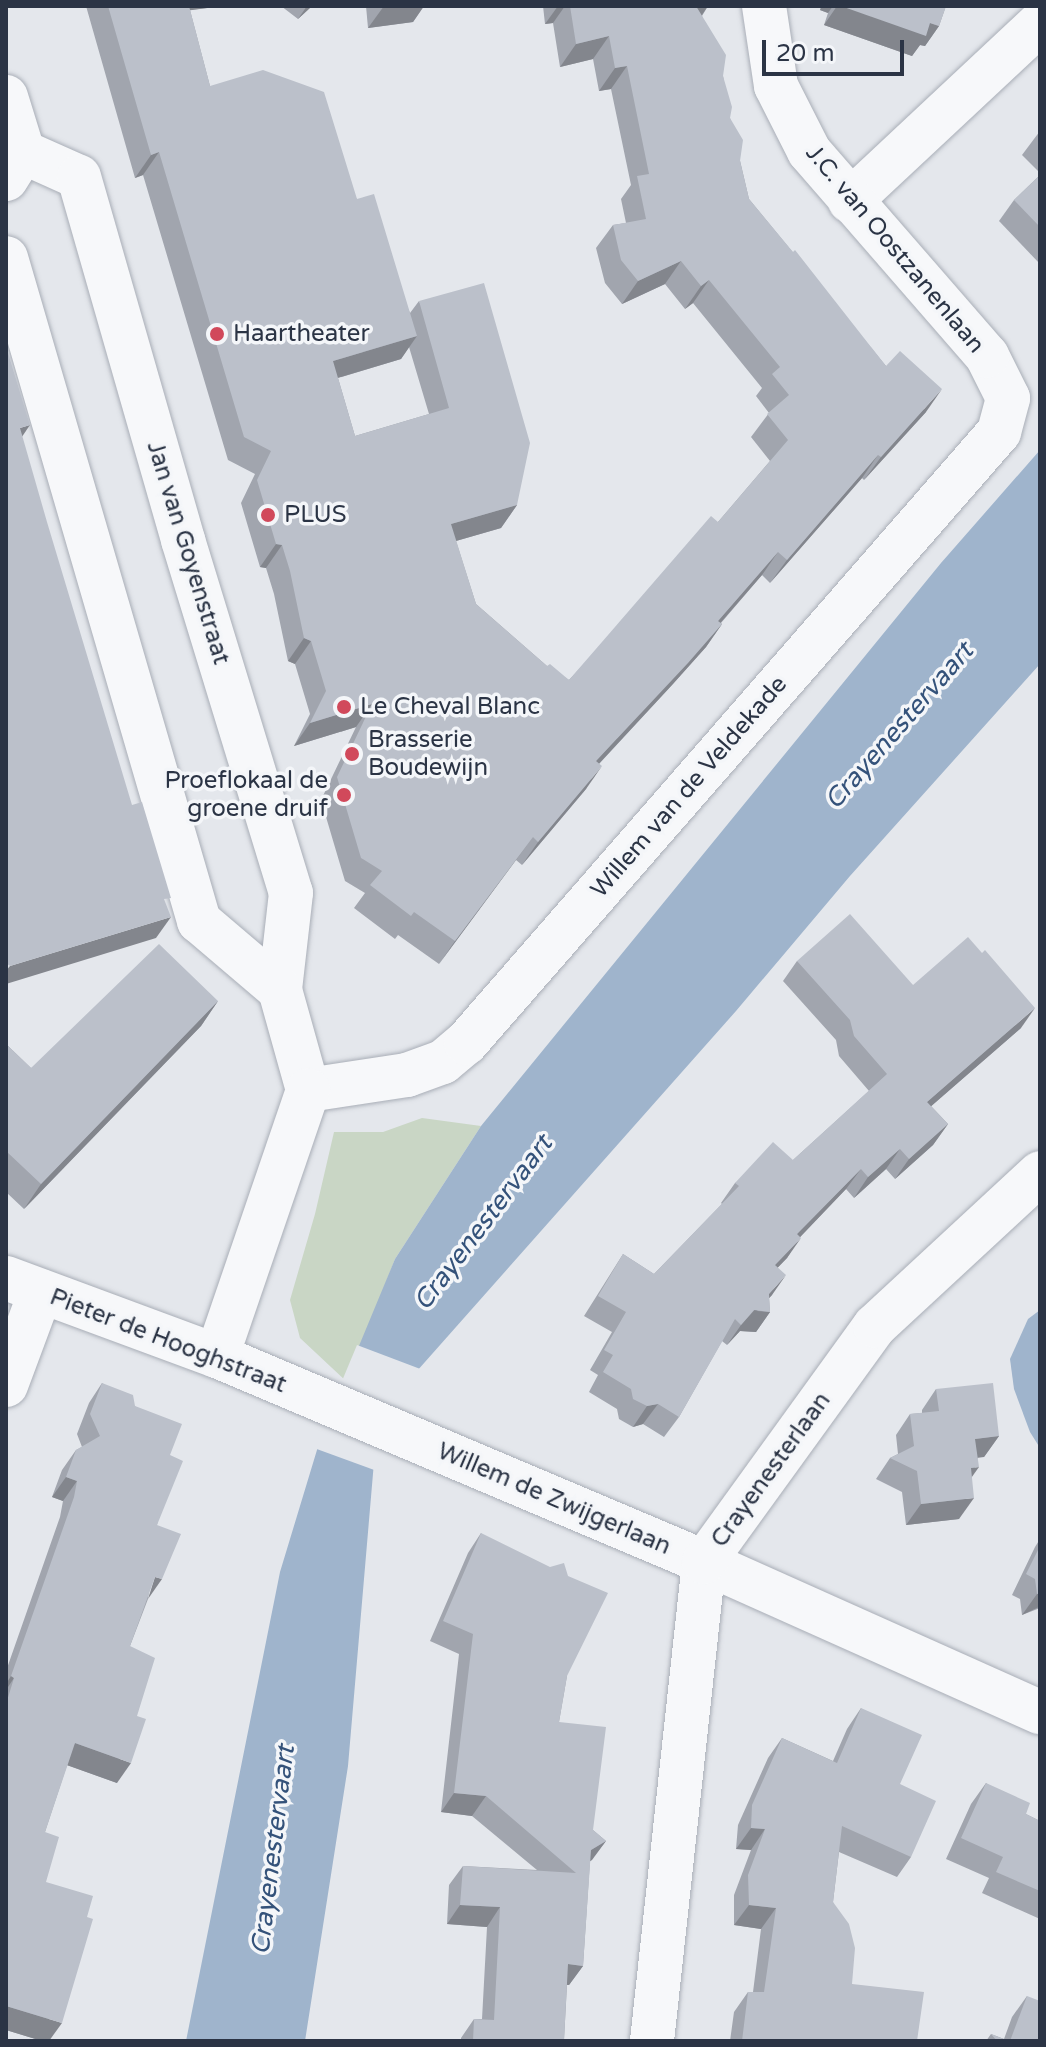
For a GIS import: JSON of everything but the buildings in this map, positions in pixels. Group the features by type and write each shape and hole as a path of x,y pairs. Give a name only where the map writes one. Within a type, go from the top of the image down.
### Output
{"street":[{"name":"J.C. van Oostzanenlaan","path":"764,6 776,86 809,151 987,356 1008,398"},
{"path":"850,201 1040,23"},
{"name":"Jan van Goyenstraat","path":"12,137 79,177 183,540 291,893 280,990 308,1090"},
{"path":"6,258 199,921 280,990"},
{"name":"Willem van de Veldekade","path":"308,1090 407,1075 443,1062 466,1043 975,461 999,432 1008,398"},
{"path":"217,1356 308,1090"},
{"name":"Crayenesterlaan","path":"652,2041 704,1562 875,1326 1040,1173"},
{"path":"6,1385 24,1284"},
{"name":"Pieter de Hooghstraat","path":"24,1284 217,1356 329,1406"},
{"name":"Willem de Zwijgerlaan","path":"329,1406 704,1562 1040,1712"}],"green space":[{"path":"422,1118 481,1126 395,1259 347,1382 300,1338 290,1300 334,1132 383,1132"}],"water":[{"name":"Crayenestervaart","path":"1040,450 1040,664 417,1371 374,1462 348,1766 305,2041 186,2041 280,1572 320,1440 395,1259 481,1126 941,563"},
{"path":"1040,1310 1040,1448 1030,1432 1014,1389 1010,1359 1028,1319"}],"pier":[{"path":"357,1345 423,1370 377,1471 314,1448"}],"place":[{"name":"Haartheater","path":"217,334"},
{"name":"PLUS","path":"268,515"},
{"name":"Le Cheval Blanc","path":"344,707"},
{"name":"Brasserie Boudewijn","path":"352,754"},
{"name":"Proeflokaal de groene druif","path":"344,795"}]}
